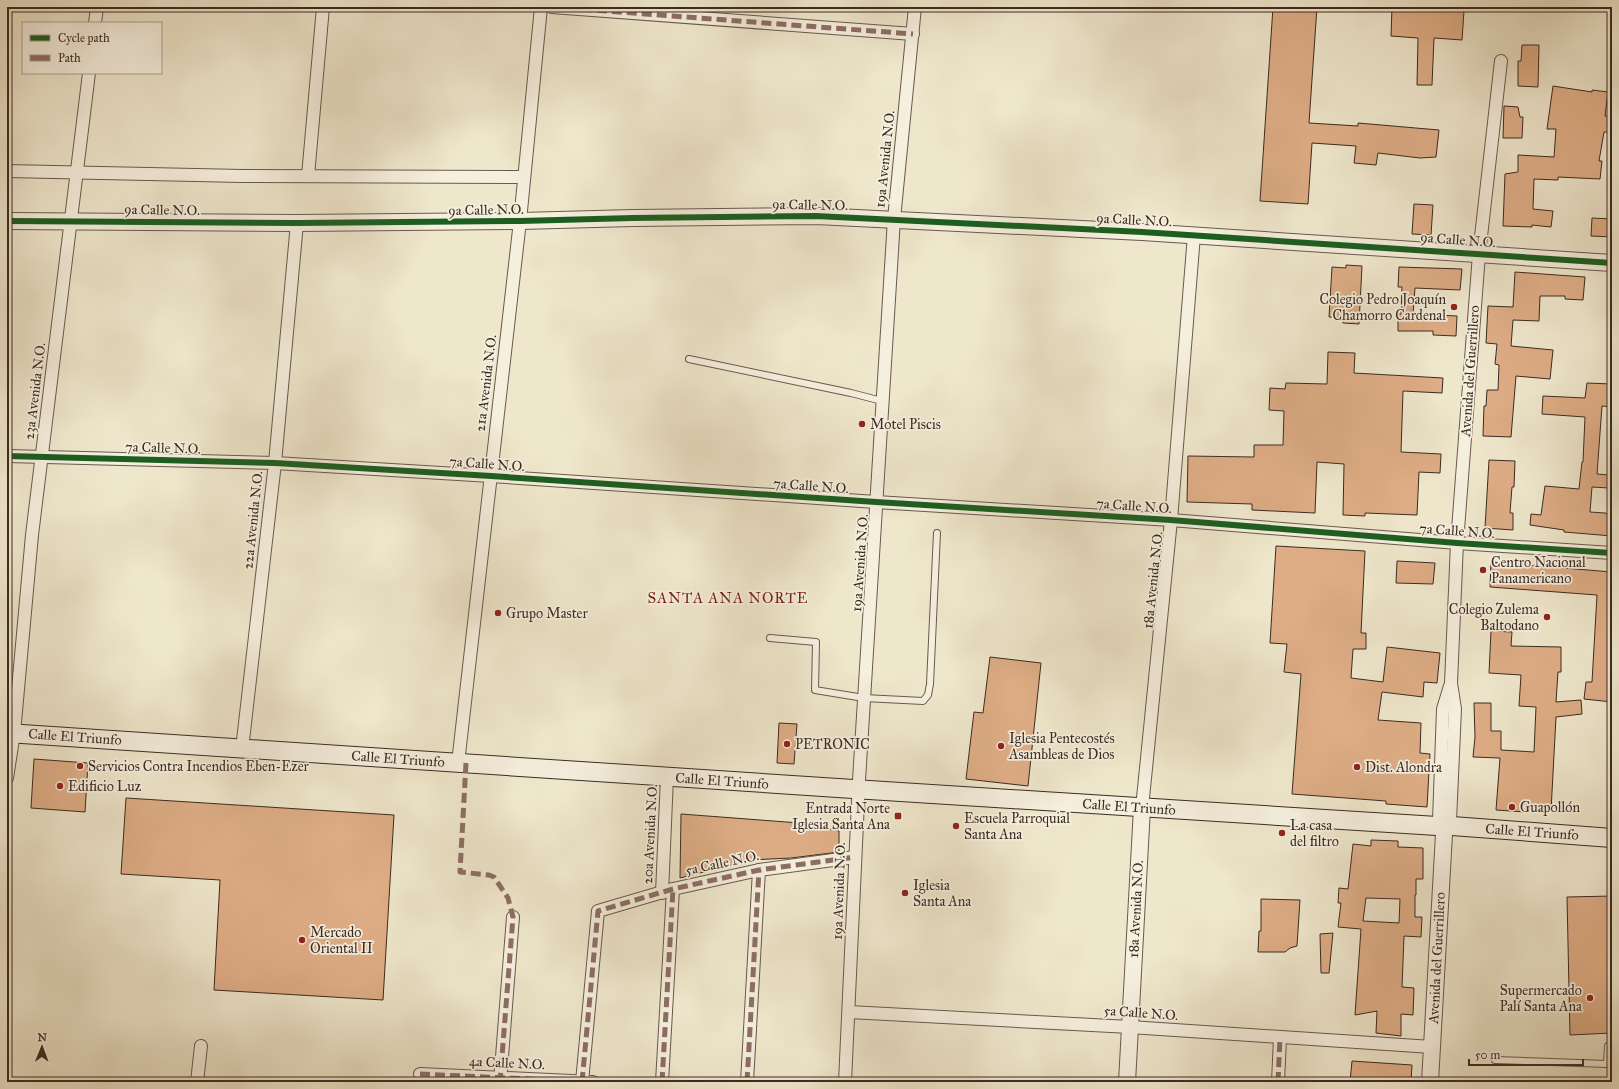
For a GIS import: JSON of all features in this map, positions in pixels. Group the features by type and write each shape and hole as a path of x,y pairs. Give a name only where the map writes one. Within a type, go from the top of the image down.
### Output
{"main road":[{"name":"Calle El Triunfo","path":"10,733 1612,838"}],"street":[{"path":"95,22 97,7"},
{"path":"308,176 323,7"},
{"name":"21a Avenida N.O.","path":"458,763 520,222 541,7"},
{"path":"552,7 913,34"},
{"name":"19a Avenida N.O.","path":"846,1082 858,789 882,401 894,219 915,7"},
{"name":"Avenida del Guerrillero","path":"1430,1082 1444,826 1455,709 1451,683 1457,543 1479,254 1501,61"},
{"name":"23a Avenida N.O.","path":"7,778 10,733 32,535 89,74"},
{"path":"7,171 308,176 524,177"},
{"name":"9a Calle N.O.","path":"7,221 297,223 520,222 633,218 808,216 894,219 1194,235 1612,263"},
{"name":"22a Avenida N.O.","path":"242,749 275,463 297,223"},
{"name":"18a Avenida N.O.","path":"1127,1082 1142,808 1171,520 1194,235"},
{"name":"7a Calle N.O.","path":"7,456 275,463 491,476 1171,520 1457,543 1612,553"},
{"name":"20a Avenida N.O.","path":"662,1082 667,891 667,777"},
{"name":"5a Calle N.O.","path":"582,1082 598,911 667,891 760,870 856,857"},
{"path":"747,1082 760,870"},
{"path":"500,1080 513,918"},
{"name":"5a Calle N.O.","path":"848,1012 1130,1027 1432,1047"},
{"path":"1278,1082 1280,1038"},
{"path":"197,1082 201,1046"},
{"name":"4a Calle N.O.","path":"420,1074 500,1080 593,1082"}],"lane":[{"path":"689,359 851,393 882,401"},
{"path":"770,638 816,642 815,690 864,698 923,701 928,695 930,684 937,533"},
{"path":"1495,1060 1607,1064 1608,1046 1612,1046"}],"building":[{"path":"1273,7 1317,7 1309,123 1358,126 1358,123 1439,130 1436,157 1420,158 1378,153 1376,165 1354,163 1356,146 1312,143 1308,204 1260,201"},
{"path":"1392,7 1464,11 1462,40 1434,38 1432,85 1417,85 1418,38 1391,36"},
{"path":"1522,45 1539,45 1538,87 1518,86 1518,61 1521,61"},
{"path":"1553,86 1592,92 1592,90 1608,92 1605,116 1612,117 1612,132 1604,132 1599,161 1602,161 1600,179 1558,177 1558,180 1534,179 1533,209 1553,211 1551,227 1532,225 1532,227 1503,226 1505,174 1518,172 1518,155 1554,157 1556,129 1547,129"},
{"path":"1504,106 1518,107 1520,117 1523,117 1522,138 1503,138"},
{"path":"1414,204 1433,205 1431,235 1412,234"},
{"path":"1592,218 1612,219 1612,237 1591,236"},
{"path":"1346,265 1362,266 1359,324 1343,323 1343,318 1329,317 1332,267 1346,268"},
{"path":"1399,267 1462,269 1460,290 1415,288 1413,314 1457,316 1456,336 1433,335 1433,331 1398,331 1398,314 1401,314 1402,287 1398,287"},
{"path":"1515,272 1585,277 1583,300 1565,299 1565,296 1540,296 1539,321 1513,320 1511,346 1553,350 1550,379 1516,376 1511,437 1483,436 1484,406 1486,406 1487,390 1498,390 1499,365 1495,364 1497,344 1486,343 1488,306 1513,307"},
{"path":"1328,352 1355,353 1354,373 1443,378 1442,393 1403,391 1401,452 1441,454 1440,473 1419,472 1417,515 1365,513 1365,516 1343,515 1344,464 1317,462 1315,513 1252,510 1252,504 1187,502 1188,456 1254,457 1254,445 1283,445 1284,411 1269,410 1270,388 1285,389 1286,383 1327,384"},
{"path":"1587,383 1612,384 1612,407 1602,406 1597,474 1609,475 1609,488 1592,487 1590,512 1605,513 1612,516 1612,536 1564,532 1564,530 1530,525 1531,514 1541,515 1545,486 1579,489 1583,462 1585,417 1542,414 1543,396 1585,398"},
{"path":"1489,460 1515,461 1514,487 1512,487 1510,513 1513,513 1513,530 1485,528"},
{"path":"1276,546 1365,551 1361,633 1366,633 1366,649 1353,649 1351,678 1383,682 1387,647 1440,653 1437,683 1424,682 1423,697 1382,692 1378,720 1421,723 1420,753 1430,754 1427,807 1386,804 1386,801 1292,794 1301,674 1284,672 1287,644 1270,643"},
{"path":"1397,561 1435,563 1433,584 1396,583"},
{"path":"1491,562 1612,572 1612,702 1584,699 1586,682 1592,682 1597,595 1490,587"},
{"path":"1491,631 1512,632 1511,646 1561,647 1561,672 1558,672 1556,702 1581,700 1582,714 1556,717 1551,811 1527,810 1526,812 1496,810 1500,758 1473,757 1475,737 1474,703 1491,703 1491,731 1501,731 1501,750 1534,752 1536,707 1519,706 1521,675 1489,673"},
{"name":"Iglesia Pentecostés Asambleas de Dios","path":"990,657 1041,663 1028,786 966,779 974,712 983,713"},
{"name":"PETRONIC","path":"779,723 797,724 794,764 777,763"},
{"name":"Edificio Luz","path":"34,759 88,763 85,812 31,808"},
{"name":"Mercado Oriental II","path":"126,798 394,815 383,1000 214,990 220,880 121,874"},
{"path":"681,814 826,825 825,828 839,831 839,852 791,858 750,860 680,878"},
{"path":"1371,840 1398,841 1398,847 1423,848 1423,879 1416,879 1415,895 1415,917 1422,917 1421,937 1404,936 1402,987 1414,988 1413,1015 1401,1014 1401,1036 1376,1033 1377,1011 1355,1015 1361,929 1338,927 1341,903 1338,903 1339,888 1348,889 1353,844 1371,846","holes":["1366,898 1400,899 1399,923 1363,921"]},
{"name":"Supermercado Palí Santa Ana","path":"1612,896 1612,1033 1570,1035 1567,897"},
{"path":"1261,899 1300,900 1297,946 1290,948 1285,952 1258,952 1259,931 1261,931"},
{"path":"1333,933 1329,973 1321,973 1320,934"},
{"path":"1352,1061 1412,1065 1411,1082 1350,1082"}],"marked path":[{"path":"552,7 913,34"},
{"path":"466,763 460,872 489,875 494,877 508,898 513,917 500,1082"},
{"path":"582,1082 598,911 673,889 759,870 855,857"},
{"path":"747,1082 759,870"},
{"path":"662,1082 673,889"},
{"path":"1278,1082 1280,1038"},
{"path":"420,1074 593,1082"}],"cycle path":[{"path":"7,221 297,223 816,216 1142,232 1612,263"},
{"path":"7,456 275,463 491,476 1171,520 1457,543 1612,553"}],"place":[{"name":"Colegio Pedro Joaquín Chamorro Cardenal","path":"1454,307"},
{"name":"Motel Piscis","path":"862,424"},
{"name":"Centro Nacional Panamericano","path":"1483,570"},
{"name":"Grupo Master","path":"498,613"},
{"name":"Colegio Zulema Baltodano","path":"1547,617"},
{"name":"PETRONIC","path":"787,744"},
{"name":"Iglesia Pentecostés Asambleas de Dios","path":"1001,746"},
{"name":"Servicios Contra Incendios Eben-Ezer","path":"80,766"},
{"name":"Dist. Alondra","path":"1357,767"},
{"name":"Edificio Luz","path":"60,786"},
{"name":"Guapollón","path":"1512,807"},
{"name":"Entrada Norte Iglesia Santa Ana","path":"898,816"},
{"name":"Escuela Parroquial Santa Ana","path":"956,826"},
{"name":"La casa del filtro","path":"1282,833"},
{"name":"Iglesia Santa Ana","path":"905,893"},
{"name":"Mercado Oriental II","path":"302,940"},
{"name":"Supermercado Palí Santa Ana","path":"1590,998"}],"district":[{"name":"SANTA ANA NORTE","path":"728,598"}]}
